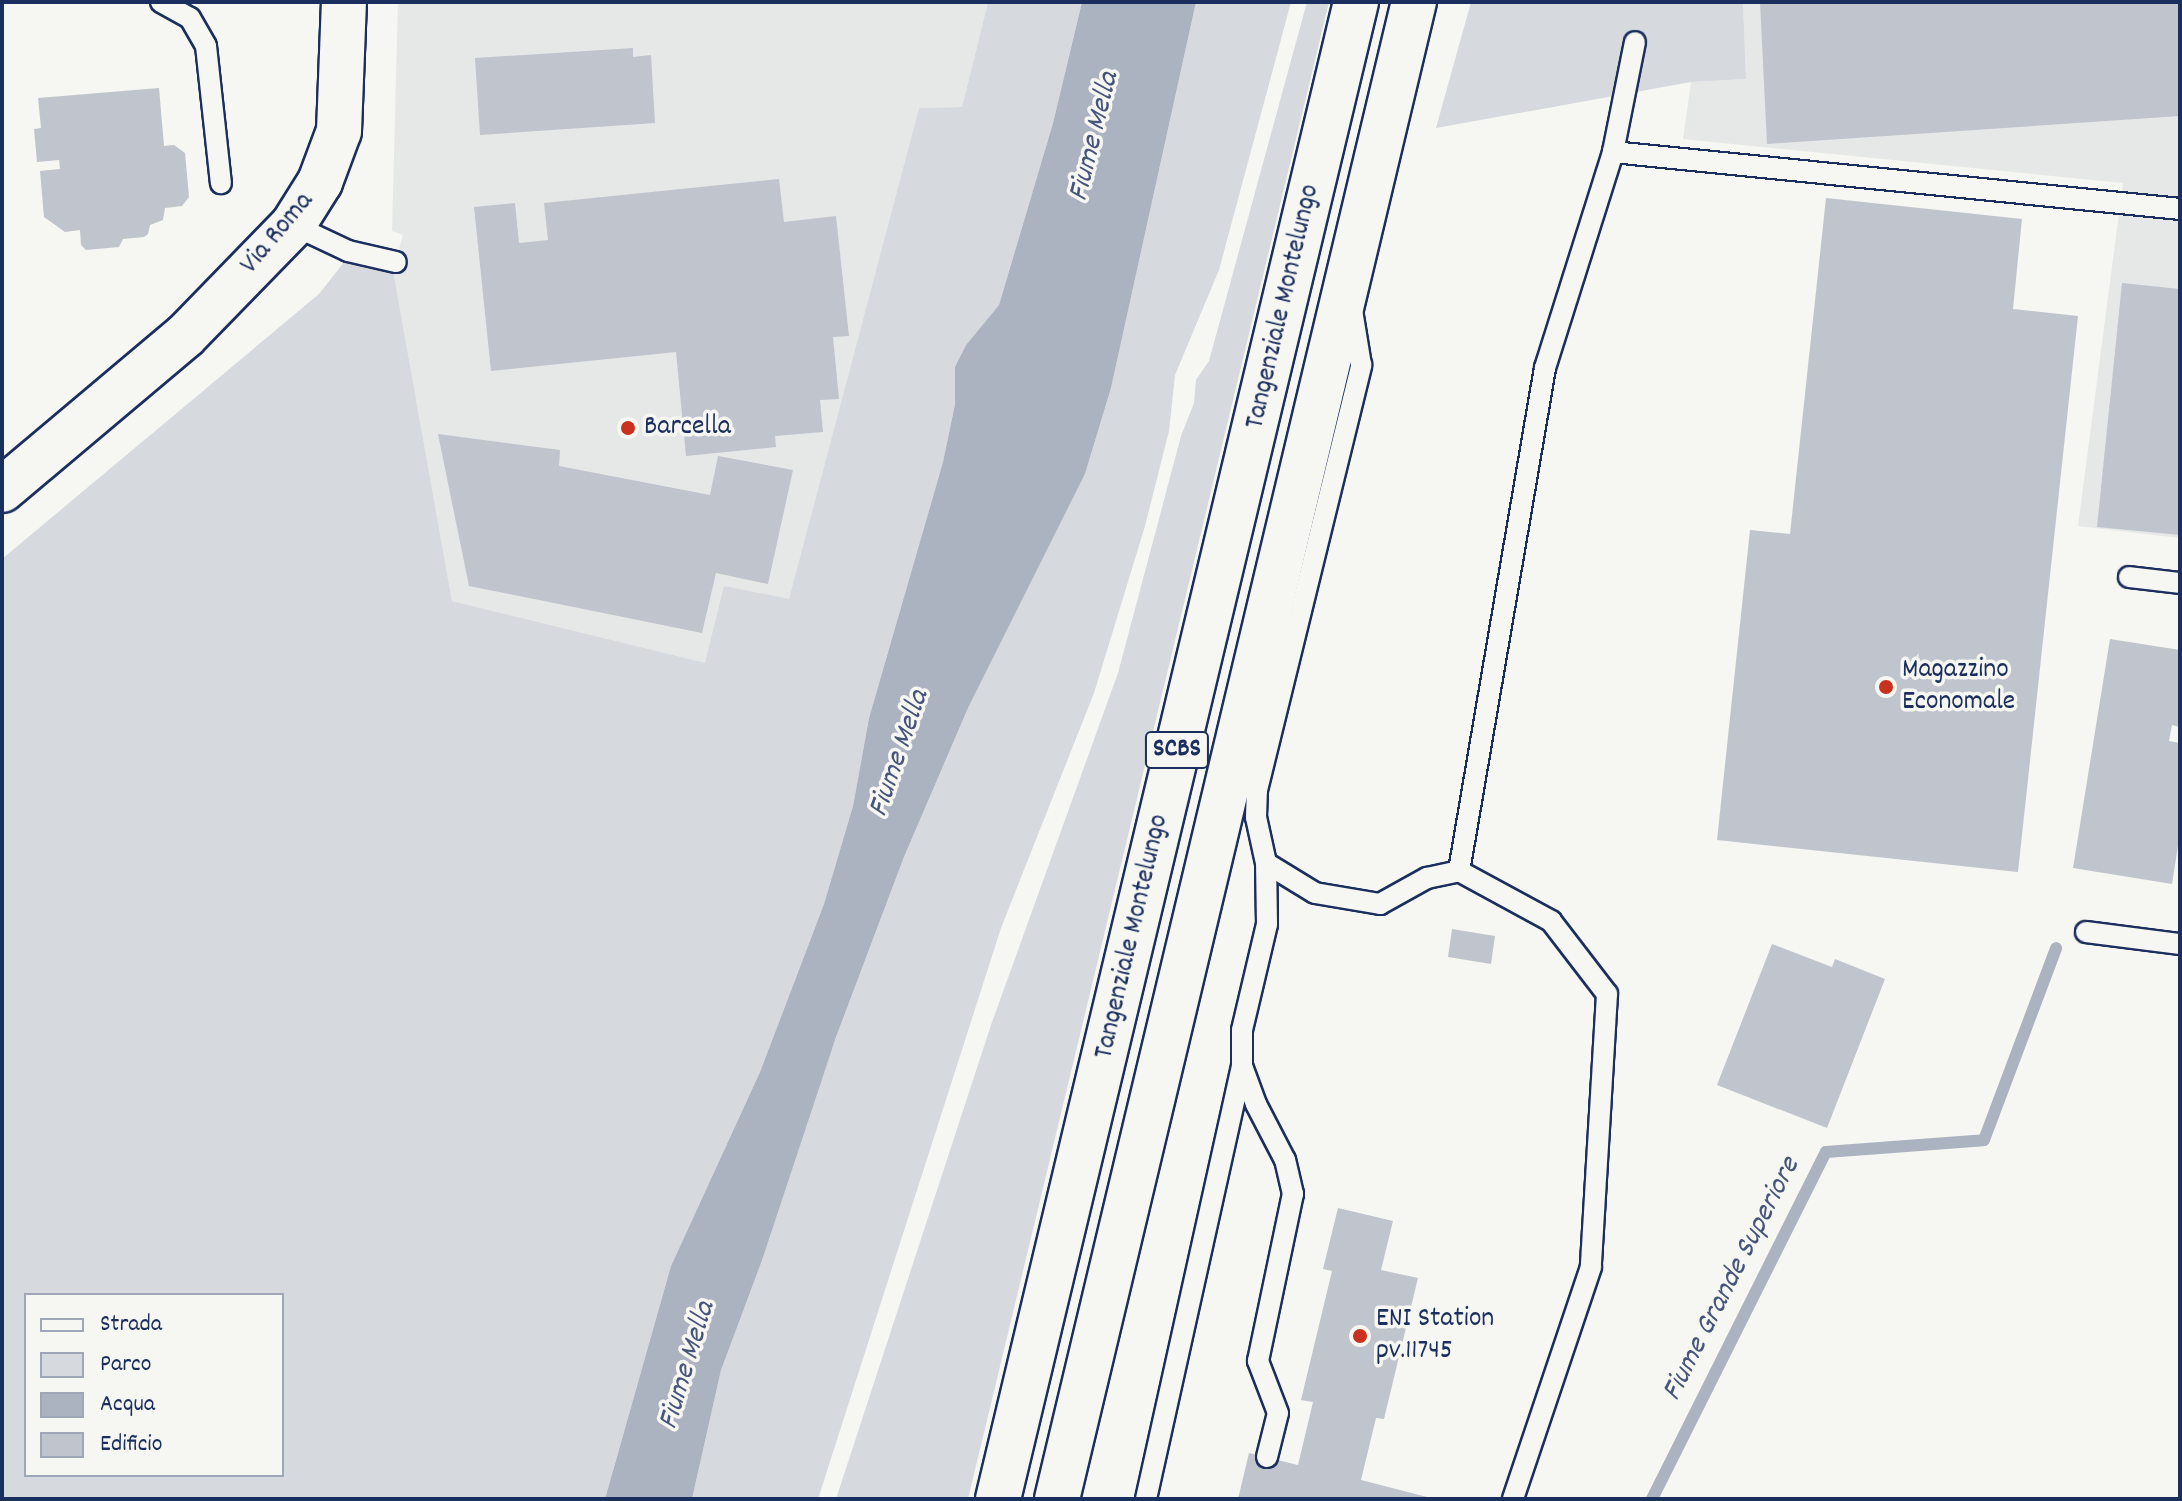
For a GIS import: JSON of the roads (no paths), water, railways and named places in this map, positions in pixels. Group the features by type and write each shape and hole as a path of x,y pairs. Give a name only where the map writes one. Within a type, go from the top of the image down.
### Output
{"main road":[{"name":"Via Roma","path":"2,490 185,336 293,225 320,182 339,131 344,2"},
{"name":"Tangenziale Montelungo","path":"998,1499 1356,2"},
{"name":"Tangenziale Montelungo","path":"1057,1499 1414,2"},
{"name":"Via Roma","path":"2,469 99,410"}],"lane":[{"path":"161,2 190,18 206,46 221,183"},
{"path":"1459,871 1545,368 1613,152 1635,42"},
{"path":"1613,152 2180,209"},
{"path":"293,225 348,251 396,262"},
{"path":"1146,1499 1242,1066 1242,1030 1267,924 1266,863 1256,817 1257,790 1361,365 1347,282"},
{"path":"2129,577 2180,583"},
{"path":"1266,863 1315,893 1380,904 1427,878 1459,871 1551,921 1607,994 1591,1267 1513,1499"},
{"path":"2086,932 2180,944"},
{"path":"1242,1066 1256,1104 1285,1160 1293,1194 1258,1361 1278,1413 1267,1457"}],"water":[{"name":"Fiume Mella","path":"1082,2 1196,2 1111,388 1085,474 968,708 904,857 836,1037 762,1260 721,1370 692,1499 605,1499 671,1266 760,1072 824,904 853,806 869,718 943,462 955,404 955,367 966,345 999,305 1053,123"}],"waterway":[{"name":"Fiume Grande Superiore","path":"1652,1499 1826,1152 1984,1140 2056,948"}],"place":[{"name":"Barcella","path":"628,428"},
{"name":"Magazzino Economale","path":"1886,687"},
{"name":"ENI Station pv.11745","path":"1360,1336"}]}
